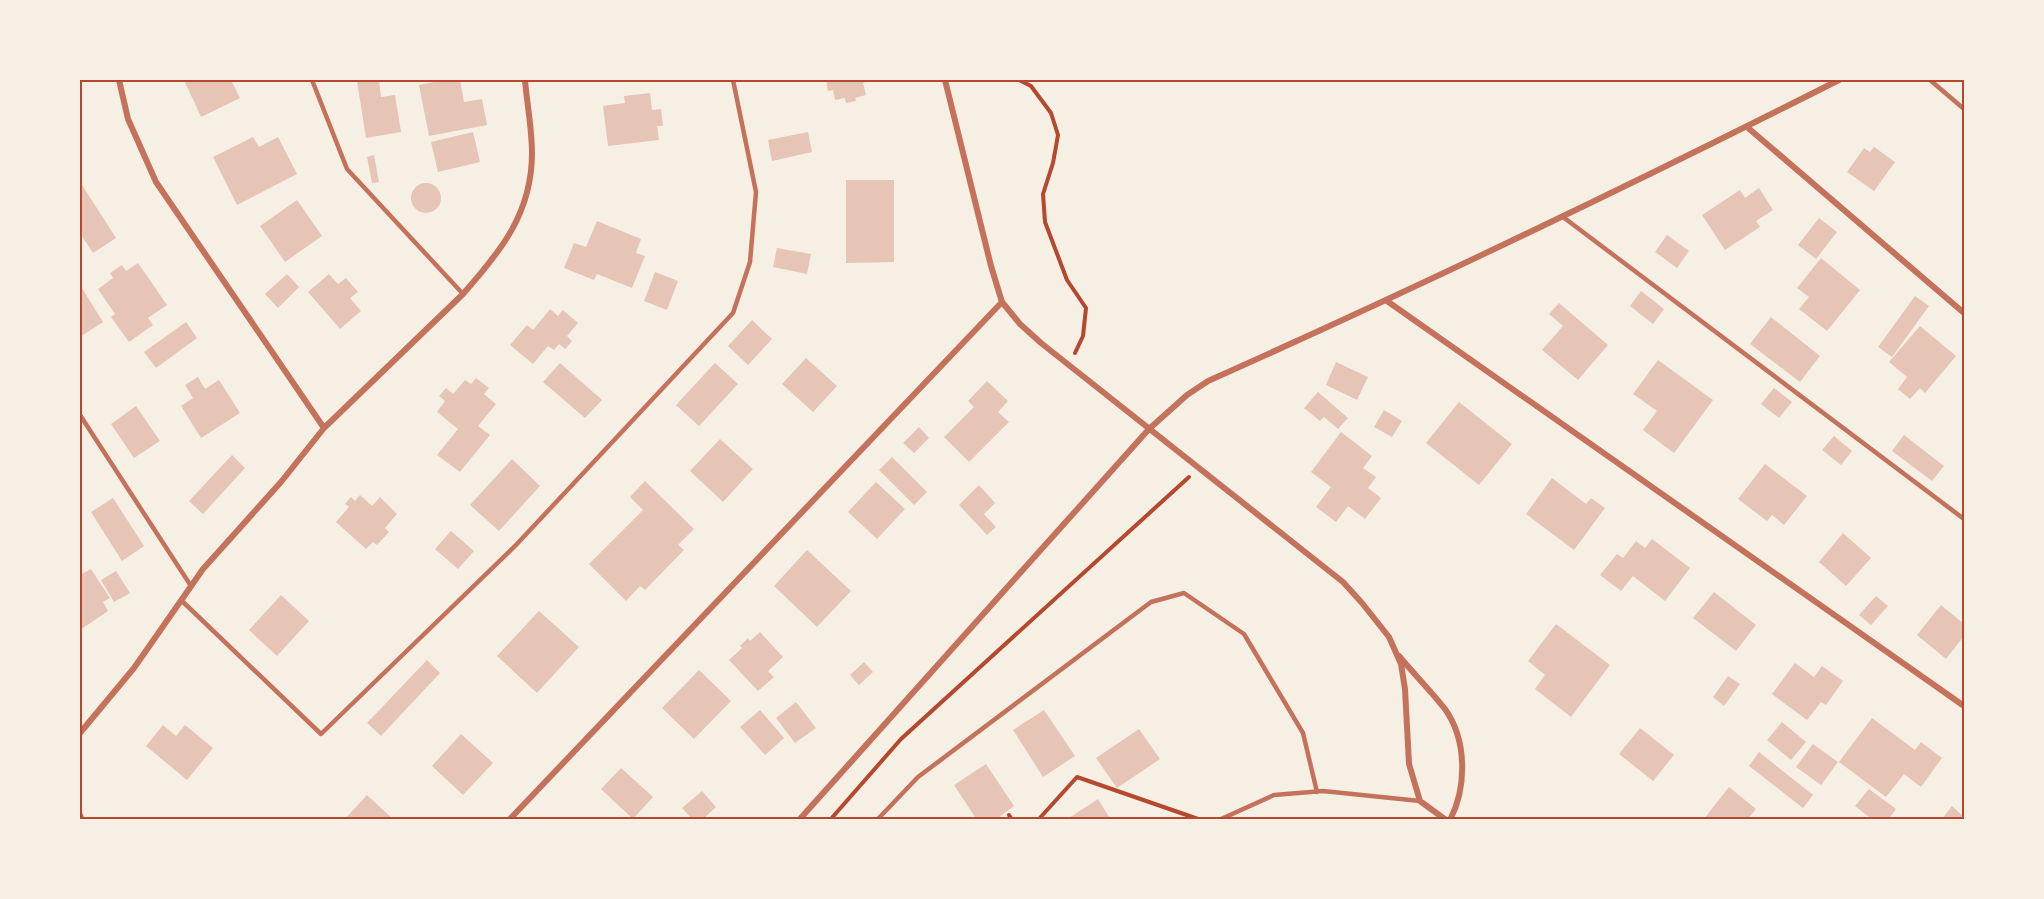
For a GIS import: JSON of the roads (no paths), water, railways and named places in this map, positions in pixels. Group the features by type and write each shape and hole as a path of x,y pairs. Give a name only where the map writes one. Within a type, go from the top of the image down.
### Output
{"street":[{"path":"119,80 128,120 156,182 324,428"},
{"path":"80,733 134,668 203,569 281,482 324,428 463,294 484,270 508,236 522,211 530,180 532,152 525,80"},
{"path":"945,80 1002,302 1020,324 1069,367 1343,582 1362,603 1389,637 1395,651 1401,664 1405,689 1409,764 1420,801 1448,819 1457,806 1463,779 1459,740 1446,710 1395,651"},
{"path":"799,819 1149,429 1187,395 1208,381 1387,301 1563,217 1839,80"},
{"path":"1747,126 1965,313"},
{"path":"1387,301 1965,706"},
{"path":"509,819 1002,302"},
{"path":"80,815 82,819"}],"lane":[{"path":"312,80 347,169 463,294"},
{"path":"181,600 321,734 516,546 733,313 750,262 756,192 733,80"},
{"path":"1930,80 1965,109"},
{"path":"1563,217 1965,519"},
{"path":"80,415 191,586"},
{"path":"877,819 918,777 1151,602 1184,593 1244,634 1303,733 1317,792"},
{"path":"1219,819 1274,795 1317,792 1420,801"}]}
